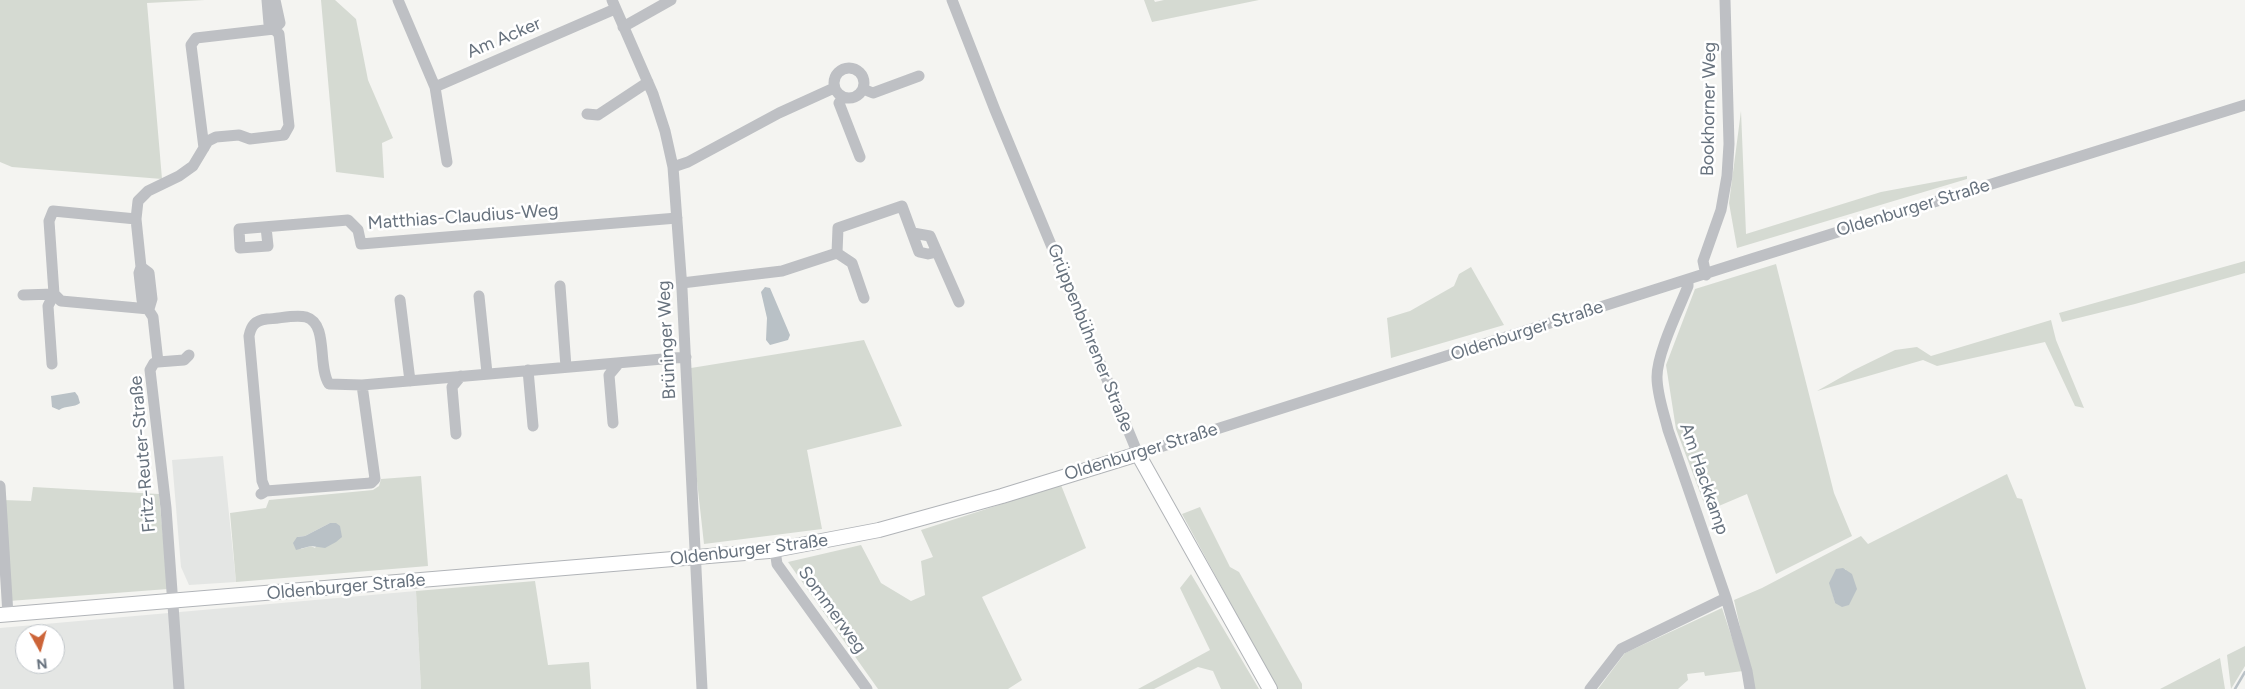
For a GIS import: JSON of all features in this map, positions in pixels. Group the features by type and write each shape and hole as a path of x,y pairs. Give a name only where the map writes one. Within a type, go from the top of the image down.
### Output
{"main road":[{"name":"Oldenburger Straße","path":"4,615 775,550 888,528 1002,496 1138,454"},
{"name":"Grüppenbührener Straße","path":"1138,454 1270,689"}],"street":[{"name":"Fritz-Reuter-Straße","path":"172,602 165,500 150,370 154,363 158,362 153,317 149,309 152,299 149,273 141,267 136,219 138,201 148,191 179,176 193,166 208,141 216,137 239,134 250,139 284,135 289,126 280,34 269,24 267,0"},
{"name":"Fritz-Reuter-Straße","path":"274,29 280,23 275,0"},
{"path":"398,0 435,87 447,162"},
{"path":"623,27 671,0"},
{"name":"Grüppenbührener Straße","path":"952,0 999,120 1138,454"},
{"name":"Bookhorner Weg","path":"1706,275 1703,262 1721,210 1730,144 1725,0"},
{"name":"Am Acker","path":"435,87 613,4"},
{"name":"Brüninger Weg","path":"613,4 648,82 665,131 673,167 682,282 695,558 698,571 702,689"},
{"path":"204,148 191,45 196,38 274,29"},
{"path":"842,98 834,88 836,74 849,68 861,74 863,89"},
{"path":"863,89 873,93 919,76"},
{"path":"587,114 598,115 648,82"},
{"path":"673,167 688,162 779,113 834,88"},
{"path":"842,98 854,98 863,89"},
{"path":"842,98 839,103 860,157"},
{"name":"Oldenburger Straße","path":"1138,454 1706,275 1860,224 2245,105"},
{"path":"837,253 838,228 902,206 919,252 928,254 937,252"},
{"path":"52,364 48,306 54,294 49,221 54,211 136,219"},
{"name":"Matthias-Claudius-Weg","path":"266,227 348,220 358,230 361,244 677,218"},
{"path":"913,233 930,236 959,302"},
{"path":"682,282 782,271 837,253"},
{"path":"837,253 852,263 864,298"},
{"name":"Am Hackkamp","path":"1688,280 1688,286 1659,363 1657,377 1668,430 1726,598 1747,671 1750,689"},
{"path":"560,286 566,367"},
{"path":"23,295 54,294 61,301 149,309"},
{"path":"479,296 487,373"},
{"path":"400,300 410,381"},
{"path":"362,385 376,479 371,483 264,493 249,336 251,326 260,320 304,316 315,321 319,330 324,376 329,384 362,385 686,357"},
{"path":"158,362 184,360 188,355"},
{"path":"613,423 609,375 619,363"},
{"path":"598,366 609,375"},
{"path":"528,370 534,426"},
{"path":"456,434 452,387 461,376"},
{"path":"441,378 452,387"},
{"path":"0,486 4,615"},
{"name":"Sommerweg","path":"775,550 777,564 867,689"},
{"path":"1590,689 1621,650 1726,598"},
{"path":"172,602 179,689"}],"shaded area":[{"path":"0,0 205,0 147,3 162,179 12,167 0,162"},
{"path":"321,0 335,0 356,19 368,80 393,138 382,143 384,178 336,172"},
{"path":"1144,0 1154,0 1155,2 1164,0 1259,0 1152,22"},
{"path":"1741,111 1746,234 1881,192 1967,176 1967,179 1737,248 1729,203"},
{"path":"2245,261 2245,273 2135,304 2062,322 2059,313"},
{"path":"1776,264 1834,493 1852,536 1776,574 1747,494 1707,511 1676,429 1666,365 1695,289"},
{"path":"1471,267 1504,325 1391,358 1387,318 1410,311 1454,286 1459,274"},
{"path":"765,287 770,288 790,335 788,340 770,345 766,340 767,318 761,292"},
{"path":"2051,320 2056,340 2084,408 2075,406 2045,342 1937,366 1923,360 1817,391 1895,350 1917,347 1931,356"},
{"path":"864,340 902,426 807,450 822,529 704,544 694,454 691,368"},
{"path":"75,392 80,403 78,405 59,410 52,407 51,396"},
{"path":"223,456 236,582 189,585 181,567 172,460"},
{"path":"2007,474 2017,498 2022,499 2086,689 1754,689 1734,600 1762,588 1861,536 1868,544","holes":["1846,569 1835,603 1830,583"]},
{"path":"421,476 428,566 236,582 230,513 266,508 269,500 373,490 379,486 381,479","holes":["330,523 315,548 311,546 301,549 297,537 305,536"]},
{"path":"1061,485 1086,548 982,597 1022,680 1008,689 878,689 788,562 861,545 881,583 911,601 925,595 921,561 933,557 921,530"},
{"path":"33,487 159,494 168,589 9,601 3,500 31,501"},
{"path":"1200,507 1230,567 1239,572 1302,684 1302,689 1277,689 1182,514"},
{"path":"330,523 336,523 340,526 342,537 336,542 325,548 311,546 296,550 293,543 297,537 305,536"},
{"path":"1843,568 1852,574 1857,589 1849,605 1842,607 1835,603 1829,583 1836,569"},
{"path":"1191,574 1259,689 1221,689 1213,671 1198,667 1154,689 1138,689 1210,650 1180,588"},
{"path":"535,581 548,665 589,662 591,689 421,689 416,591"},
{"path":"416,591 421,689 0,689 0,628 15,627 15,674 65,674 65,624 45,624"},
{"path":"1722,608 1743,671 1705,676 1704,672 1687,674 1688,680 1678,689 1598,689 1625,653"},
{"path":"2245,646 2245,666 2231,689 2227,655"},
{"path":"2220,658 2225,689 2160,689"}],"waterway":[{"path":"2235,689 2245,672"}]}
